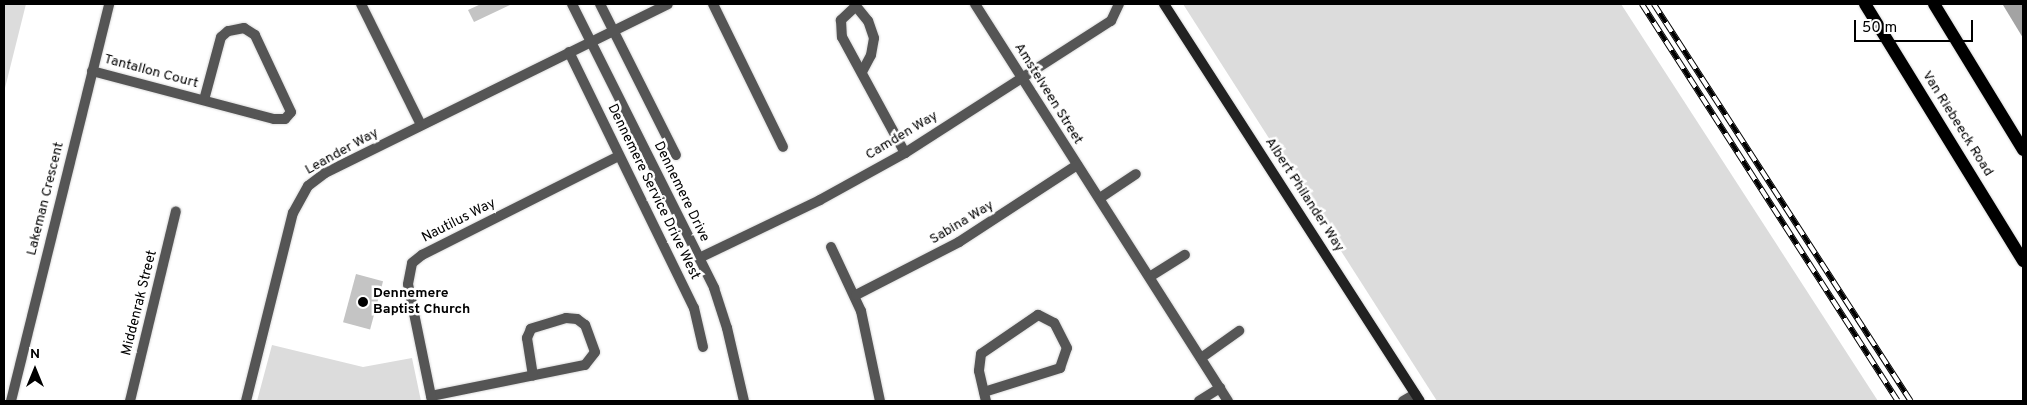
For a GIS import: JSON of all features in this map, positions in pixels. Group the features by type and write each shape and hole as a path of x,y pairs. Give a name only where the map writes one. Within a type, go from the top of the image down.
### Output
{"main road":[{"name":"Van Riebeeck Road","path":"1865,4 2023,261"},
{"path":"1934,4 2023,150"}],"street":[{"name":"Lakeman Crescent","path":"10,401 109,4"},
{"path":"361,4 422,125"},
{"name":"Dennemere Drive","path":"572,4 714,288 727,328 744,401"},
{"path":"600,4 676,155"},
{"name":"Leander Way","path":"246,401 293,213 301,194 325,173 668,4"},
{"path":"713,4 783,147"},
{"name":"Amstelveen Street","path":"975,4 1077,165 1151,276 1228,401"},
{"name":"Camden Way","path":"699,258 820,200 905,153 1111,21 1119,4"},
{"name":"Albert Philander Way","path":"1164,4 1418,397"},
{"path":"862,72 873,49 874,38 868,20 856,6 846,13 840,26 842,37 905,153"},
{"name":"Tantallon Court","path":"92,71 279,120 288,117 291,112 255,35 244,28 228,31 221,37 204,100"},
{"name":"Dennemere Service Drive West","path":"569,52 694,308 703,347"},
{"name":"Nautilus Way","path":"432,399 408,284 412,263 422,255 619,156"},
{"name":"Sabina Way","path":"856,295 959,242 1077,165"},
{"path":"1100,198 1136,174"},
{"name":"Middenrak Street","path":"130,401 176,211"},
{"path":"832,247 856,295 880,401"},
{"path":"1151,276 1185,255"},
{"path":"1038,316 1054,323 1067,348 1060,368 985,397 978,364 986,348 1038,316"},
{"path":"432,399 588,364 594,349 585,325 577,319 566,318 531,329 527,338 533,376"},
{"path":"1201,358 1239,331"},
{"path":"1199,401 1220,388"},
{"path":"1403,401 1418,397"}],"shaded area":[{"path":"4,4 26,4 4,92"},
{"path":"1183,4 1621,4 1878,401 1437,401"},
{"path":"2023,4 2023,38 2003,5"},
{"path":"272,345 363,367 412,358 421,401 257,401"}],"building":[{"path":"481,4 512,4 474,22 468,10"},
{"name":"Dennemere Baptist Church","path":"356,274 383,281 370,330 343,322"}],"railway":[{"path":"1642,4 1898,401"},
{"path":"1654,4 1911,401"}],"place":[{"name":"Dennemere Baptist Church","path":"363,302"}]}
